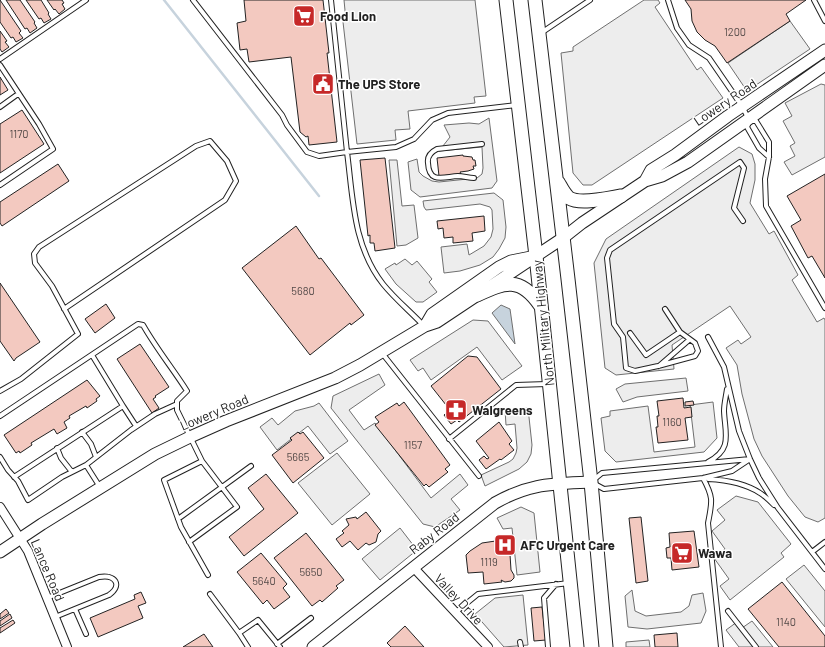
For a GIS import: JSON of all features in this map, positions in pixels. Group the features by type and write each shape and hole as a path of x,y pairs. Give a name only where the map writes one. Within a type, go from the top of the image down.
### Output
{"main road":[{"name":"North Military Highway","path":"506,0 517,105 536,256 577,647"},
{"path":"535,0 591,482 606,647"},
{"path":"556,179 567,197 574,200 595,200 621,196"},
{"path":"477,295 493,288 512,284 519,285 534,296 541,306"}],"street":[{"name":"Lowery Road","path":"645,181 651,170 675,155 825,50"},
{"name":"Lowery Road","path":"0,552 100,487 155,454 226,421 335,378 425,326 437,322 563,238 621,196 645,181 662,176 688,162 825,65"},
{"name":"Lowery Road","path":"425,326 432,314 499,267 512,261 536,256"},
{"name":"Raby Road","path":"313,647 495,503 510,494 533,486 591,482"},
{"name":"Lance Road","path":"0,507 28,551 67,647"},
{"name":"Valley Drive","path":"413,567 488,647"}],"lane":[{"path":"0,59 86,0"},
{"path":"193,0 282,115 287,125 307,152 319,156 396,147 414,139 432,120 448,113 517,105"},
{"path":"331,0 347,152 356,223 362,246 368,260 384,285 425,326"},
{"path":"539,34 590,0"},
{"path":"668,0 677,28 689,45 709,58 742,107 749,120 747,127 759,148 769,157"},
{"path":"814,0 825,21"},
{"path":"0,65 39,124 53,149 0,185"},
{"path":"0,107 18,94"},
{"path":"749,120 756,121 769,142 769,157 765,179 766,206 825,308"},
{"path":"0,391 21,379 78,334 64,309 52,286 36,262 34,254 39,247 196,146 210,141 228,161 236,181 225,200 64,309"},
{"path":"474,178 460,176 435,178 429,171 428,157 432,151 437,149 482,144"},
{"path":"665,309 680,332 695,343 698,351 695,356 658,366 635,370 626,368 623,337 614,324 607,258 610,250 740,162 744,168 734,208 743,221"},
{"path":"0,416 138,324 143,325 187,391 177,401 177,410 202,461 237,507 189,542"},
{"path":"630,332 646,355 680,332"},
{"path":"708,337 724,367 739,431 759,478 778,508 825,569"},
{"path":"658,366 689,340"},
{"path":"382,352 479,476"},
{"path":"92,355 136,426"},
{"path":"449,439 516,385 549,384"},
{"path":"706,464 717,458 722,452 726,443 724,410 728,387"},
{"path":"0,457 8,470 18,481 28,500 72,472 86,465 136,426 155,414 177,404"},
{"path":"14,477 123,406"},
{"path":"82,432 91,444 96,456"},
{"path":"57,448 61,458 72,472"},
{"path":"750,459 732,471 703,478 604,489 591,482 602,473 750,459"},
{"path":"202,461 164,480 178,519 208,575"},
{"path":"86,465 100,487"},
{"path":"178,519 251,466"},
{"path":"703,478 722,480 747,486 760,493 778,508"},
{"path":"703,478 710,490 712,506 708,523 721,647"},
{"path":"812,552 825,542"},
{"path":"47,598 99,577 112,577 115,581 116,587 114,592 55,618"},
{"path":"456,612 478,594 571,583"},
{"path":"548,647 544,598 556,584"},
{"path":"210,594 240,633 248,647"},
{"path":"75,609 86,634"},
{"path":"728,611 756,647"},
{"path":"240,633 258,620 278,645 311,618"},
{"path":"520,642 521,647"}],"shaded area":[{"path":"344,0 475,0 486,96 474,97 475,103 408,111 410,129 395,130 396,140 357,144 343,22 346,21"},
{"path":"644,0 658,0 660,3 655,7 697,70 701,67 723,98 592,185 583,185 573,173 561,53 573,51 573,47"},
{"path":"790,21 810,49 747,91 728,63"},
{"path":"821,84 825,85 825,157 792,175 784,162 795,156 790,146 795,143 783,121 792,116 785,103"},
{"path":"489,118 497,181 492,188 420,197 411,190 408,162 417,159 419,172 432,181 439,182 477,178 482,174 482,147 439,151 450,137 444,125 469,123 479,124"},
{"path":"739,147 752,154 755,164 755,180 750,203 769,234 774,231 798,275 792,280 817,322 824,318 825,320 825,518 818,522 805,517 788,496 762,456 754,439 742,394 737,365 726,348 738,340 741,344 751,337 730,306 672,345 674,369 616,375 605,368 594,263 606,239"},
{"path":"389,160 397,160 402,206 414,205 418,238 406,245 397,246"},
{"path":"494,193 503,200 506,227 505,238 499,249 493,257 480,265 460,271 444,273 441,247 467,244 469,255 484,246 491,237 493,229 492,210 490,207 480,204 426,210 423,201"},
{"path":"405,259 412,265 417,261 432,279 429,282 437,292 423,302 416,302 396,284 385,269 395,263 396,265"},
{"path":"501,305 510,309 515,344 492,313"},
{"path":"473,320 488,321 522,366 502,380 477,347 431,380 423,368 418,371 410,360"},
{"path":"379,374 385,385 349,410 364,430 375,423 431,498 460,474 468,485 451,499 460,510 435,527 423,524 331,408 333,396"},
{"path":"686,378 688,391 637,397 623,402 616,389 625,384"},
{"path":"713,402 717,438 704,452 616,462 605,451 601,418 610,416 610,411 648,406 654,452 695,447 690,405"},
{"path":"319,403 348,441 330,454 308,426 277,450 260,427 272,418 278,425 295,411 314,406"},
{"path":"528,408 532,445 531,454 527,462 519,469 485,486 481,475 509,462 513,459 516,453 515,424 506,425 505,410"},
{"path":"337,453 370,494 332,525 298,483"},
{"path":"736,496 758,502 791,544 781,553 784,557 730,600 720,586 729,579 714,558 725,549 712,531 725,520 717,510"},
{"path":"521,507 534,513 540,572 517,575 512,528 503,529 497,518"},
{"path":"400,528 417,550 380,580 362,559"},
{"path":"804,565 825,591 825,627 786,579"},
{"path":"632,590 635,611 646,616 681,612 689,606 692,595 703,593 706,611 701,623 647,629 628,627 625,596"},
{"path":"523,595 528,645 504,647 475,614 495,598"},
{"path":"752,621 773,647 739,647 726,630 737,622 742,628"},
{"path":"649,640 650,647 626,647 626,642"}],"building":[{"path":"0,0 21,31 19,33 23,38 16,42 13,37 11,38 0,22"},
{"path":"6,0 20,0 35,22 34,23 37,28 30,33 27,28 25,29"},
{"path":"26,0 41,0 51,19 44,23 41,18 39,19"},
{"path":"47,0 62,0 64,3 62,4 65,9 59,14"},
{"path":"244,0 323,0 329,53 327,53 337,142 309,145 308,136 306,137 300,132 291,57 249,62 247,49 240,50 237,23 246,21"},
{"path":"685,0 806,0 786,14 790,21 727,63 715,46 705,40 697,32 692,21 691,9"},
{"path":"0,31 9,47 2,52 0,49"},
{"path":"0,77 8,90 0,95"},
{"path":"22,110 44,144 0,173 0,124"},
{"path":"463,155 472,157 473,160 475,160 476,166 473,166 474,169 460,172 461,174 439,176 437,158"},
{"path":"385,158 395,248 375,251 374,243 370,243 370,235 368,236 360,160"},
{"path":"58,164 69,181 2,226 0,223 0,202"},
{"path":"825,174 825,278 812,256 808,258 791,226 801,220 787,196"},
{"path":"484,216 485,231 472,233 473,241 453,243 453,237 444,238 443,228 438,229 437,221"},
{"path":"296,226 319,259 321,258 364,315 351,325 350,323 310,355 242,268"},
{"path":"0,283 40,342 16,358 14,361 0,341"},
{"path":"106,304 115,318 95,333 85,319"},
{"path":"140,344 169,387 153,399 159,408 152,413 117,359"},
{"name":"Walgreens","path":"468,356 477,357 501,389 459,422 457,420 451,424 444,415 450,410 431,386"},
{"path":"87,380 100,396 96,399 97,401 87,408 86,406 69,416 70,418 64,422 67,428 57,434 54,429 31,443 32,445 20,453 19,451 16,453 4,435"},
{"path":"683,398 684,408 691,407 692,417 685,418 688,440 658,443 656,427 658,427 657,416 659,416 657,401"},
{"path":"693,401 694,405 685,406 685,402"},
{"path":"404,402 450,465 445,469 448,472 429,487 426,484 424,486 375,425 379,422 375,417 397,403 399,406"},
{"path":"499,422 512,441 509,444 514,450 486,469 479,460 484,456 487,459 489,458 476,441"},
{"path":"298,432 300,434 303,432 324,458 293,483 272,455 292,440 290,438"},
{"path":"266,474 298,513 244,556 229,537 264,509 248,488"},
{"path":"366,512 381,531 378,534 376,542 369,545 366,543 358,550 350,541 342,547 336,539 344,533 342,531 349,525 346,519 356,517 357,519"},
{"path":"641,517 648,581 636,583 629,518"},
{"name":"Wawa","path":"694,531 699,567 672,570 671,558 667,558 666,548 670,547 669,533"},
{"path":"306,533 344,580 336,586 338,588 322,602 320,600 312,606 274,558"},
{"path":"509,539 511,570 514,575 514,578 511,581 505,582 501,580 502,582 484,584 483,572 468,573 466,555 470,551 482,543"},
{"path":"261,553 287,584 283,588 290,597 274,609 267,600 263,604 237,572"},
{"path":"782,582 825,636 825,647 779,647 748,609"},
{"path":"141,592 146,603 138,606 143,618 98,637 90,618 135,599 134,595"},
{"path":"542,607 546,640 534,641 531,608"},
{"path":"6,609 9,613 0,619 0,614"},
{"path":"10,614 12,618 0,626 0,621"},
{"path":"13,620 15,623 0,633 0,628"},
{"path":"405,626 424,647 391,647 387,643"},
{"path":"677,633 678,647 655,647 654,635"},
{"path":"204,634 213,647 183,647"}],"waterway":[{"path":"164,0 319,196"}],"place":[{"name":"Food Lion","path":"304,16"},
{"name":"The UPS Store","path":"323,84"},
{"name":"Walgreens","path":"456,410"},
{"name":"AFC Urgent Care","path":"505,545"},
{"name":"Wawa","path":"682,553"}]}
